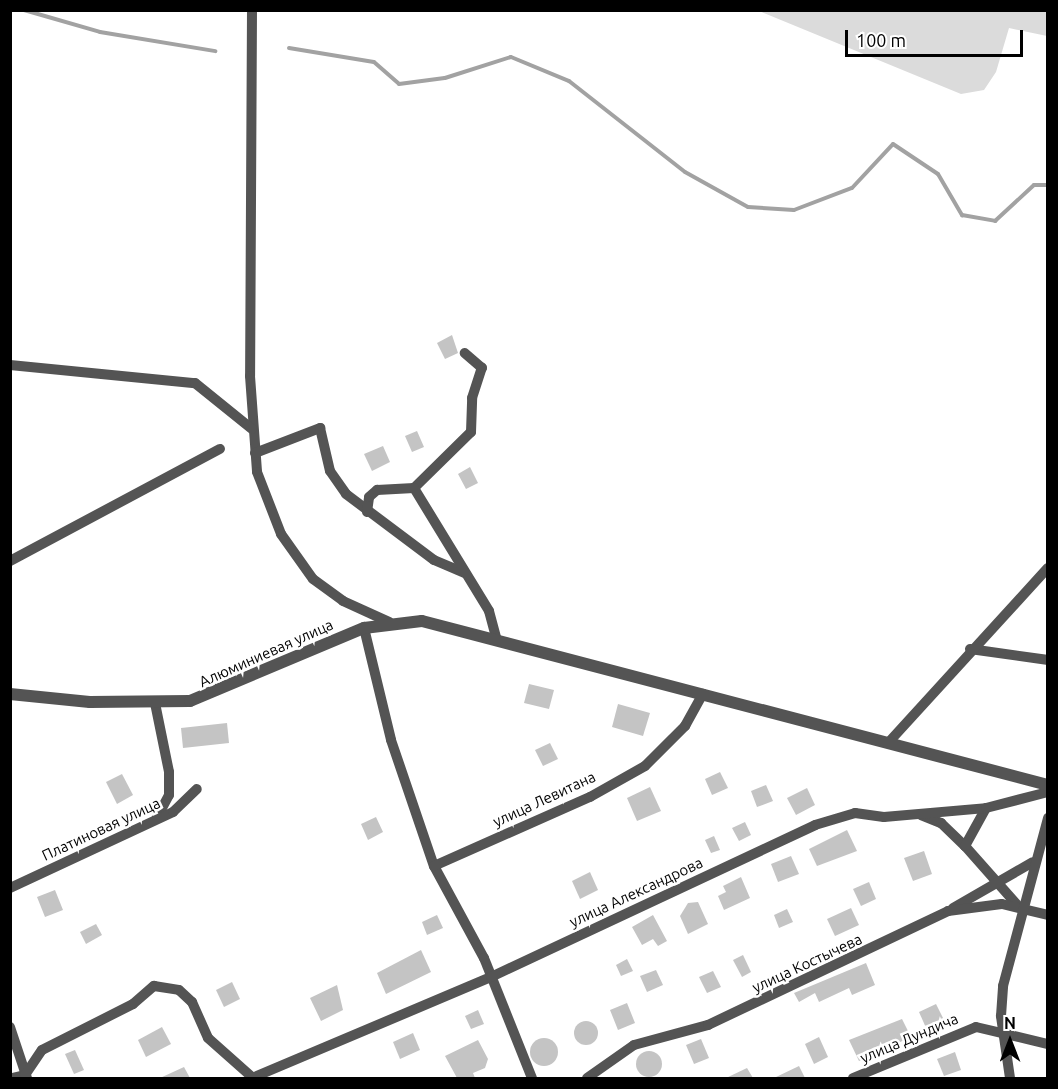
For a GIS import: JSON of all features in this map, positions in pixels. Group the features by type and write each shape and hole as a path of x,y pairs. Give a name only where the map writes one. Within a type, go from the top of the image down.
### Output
{"street":[{"path":"252,10 252,429 255,453 266,504 294,556 335,596 389,622 441,624 1047,785"},
{"path":"367,512 369,497 377,490 414,488 471,432 472,398 482,368 465,353"},
{"path":"10,365 195,383 252,429"},
{"path":"255,453 320,428 334,480 367,512 434,560 464,573"},
{"path":"10,561 220,449"},
{"path":"414,488 464,573 489,610 496,638"},
{"path":"888,743 970,649 1047,568"},
{"name":"Алюминиевая улица","path":"10,694 155,704 211,695 364,628 389,622"},
{"path":"364,628 391,741 434,866 491,977 532,1078"},
{"path":"970,649 1047,660"},
{"name":"улица Левитана","path":"434,866 590,797 645,766 685,726 703,694"},
{"path":"154,821 169,795 155,704"},
{"name":"Платиновая улица","path":"10,888 154,821 182,806 197,789"},
{"name":"улица Александрова","path":"253,1078 491,977 815,825 855,813 919,814 986,808 1047,792"},
{"path":"965,846 986,808"},
{"path":"919,814 941,823 965,846 994,884 1020,908"},
{"path":"1010,1078 1002,1030 1003,986 1020,908 1047,818"},
{"path":"948,911 1033,862"},
{"name":"улица Костычева","path":"587,1078 634,1045 708,1024 948,911 1002,904 1047,915"},
{"path":"26,1077 49,1045 133,1004 154,986 168,986 192,1002 208,1038 253,1078"},
{"path":"10,1027 26,1077"},
{"name":"улица Дундича","path":"853,1078 964,1030 1002,1030 1047,1044"},
{"path":"12,1078 26,1077"}],"shaded area":[{"path":"759,11 1047,11 1047,36 1009,28 996,72 984,90 961,94"}],"building":[{"path":"452,335 458,353 445,359 437,343"},
{"path":"417,431 424,447 412,452 405,436"},
{"path":"383,446 390,462 372,471 364,454"},
{"path":"470,467 478,483 466,489 458,474"},
{"path":"529,684 554,690 549,709 524,703"},
{"path":"618,704 650,713 643,736 612,727"},
{"path":"227,723 229,743 183,748 181,728"},
{"path":"550,743 558,759 543,766 535,750"},
{"path":"720,772 728,788 712,795 705,779"},
{"path":"122,774 133,795 117,804 106,782"},
{"path":"766,785 773,801 757,807 751,791"},
{"path":"650,787 661,811 637,821 627,798"},
{"path":"807,788 815,805 796,815 787,798"},
{"path":"376,817 383,832 368,840 361,824"},
{"path":"745,822 751,835 739,841 732,828"},
{"path":"847,830 857,851 817,866 809,849"},
{"path":"714,836 720,850 711,853 705,840"},
{"path":"924,851 932,874 913,881 904,858"},
{"path":"791,856 799,874 778,882 771,864"},
{"path":"590,872 598,890 580,899 572,881"},
{"path":"741,877 750,898 724,910 718,896 726,892 723,886"},
{"path":"869,882 876,899 861,906 853,889"},
{"path":"55,890 63,910 45,917 37,897"},
{"path":"698,902 708,924 688,934 680,916 688,903"},
{"path":"851,908 859,925 835,936 827,919"},
{"path":"787,909 793,922 779,928 774,915"},
{"path":"437,915 443,928 427,935 422,922"},
{"path":"653,915 667,941 658,946 653,939 642,945 632,927"},
{"path":"96,924 102,935 86,944 80,932"},
{"path":"421,950 431,972 386,994 377,973"},
{"path":"743,955 751,972 742,977 733,960"},
{"path":"627,959 633,971 621,976 616,965"},
{"path":"866,963 875,985 852,995 849,988 819,1002 815,993 799,1002 794,993"},
{"path":"656,970 663,985 647,992 640,976"},
{"path":"713,971 721,987 707,993 699,977"},
{"path":"232,982 240,999 224,1007 216,990"},
{"path":"337,985 343,1010 321,1021 310,998"},
{"path":"627,1003 635,1023 618,1030 610,1010"},
{"path":"936,1004 945,1022 927,1030 919,1012"},
{"path":"478,1010 484,1024 471,1029 465,1016"},
{"path":"902,1019 911,1037 859,1061 849,1040"},
{"path":"586,1021 595,1024 598,1033 595,1042 586,1045 577,1042 574,1033 577,1024"},
{"path":"162,1027 171,1044 146,1057 138,1040"},
{"path":"413,1033 420,1050 400,1059 393,1042"},
{"path":"819,1037 828,1057 814,1064 805,1044"},
{"path":"544,1038 554,1042 558,1052 554,1062 544,1066 534,1062 530,1052 534,1042"},
{"path":"701,1039 709,1058 694,1064 686,1045"},
{"path":"478,1040 488,1059 485,1068 473,1073 475,1078 457,1078 445,1056"},
{"path":"75,1050 84,1070 74,1074 65,1054"},
{"path":"649,1051 658,1055 662,1064 658,1073 649,1077 640,1073 636,1064 640,1055"},
{"path":"955,1052 961,1070 944,1076 937,1059"},
{"path":"799,1066 805,1078 774,1078"},
{"path":"184,1067 190,1078 160,1078"},
{"path":"747,1068 753,1078 726,1078"}],"waterway":[{"path":"24,10 100,32 215,51"},
{"path":"289,48 374,62 399,84 445,78 511,57 569,81 685,172 748,207 794,210 852,188 893,144 938,174 962,215 995,221 1034,185 1048,185"}]}
